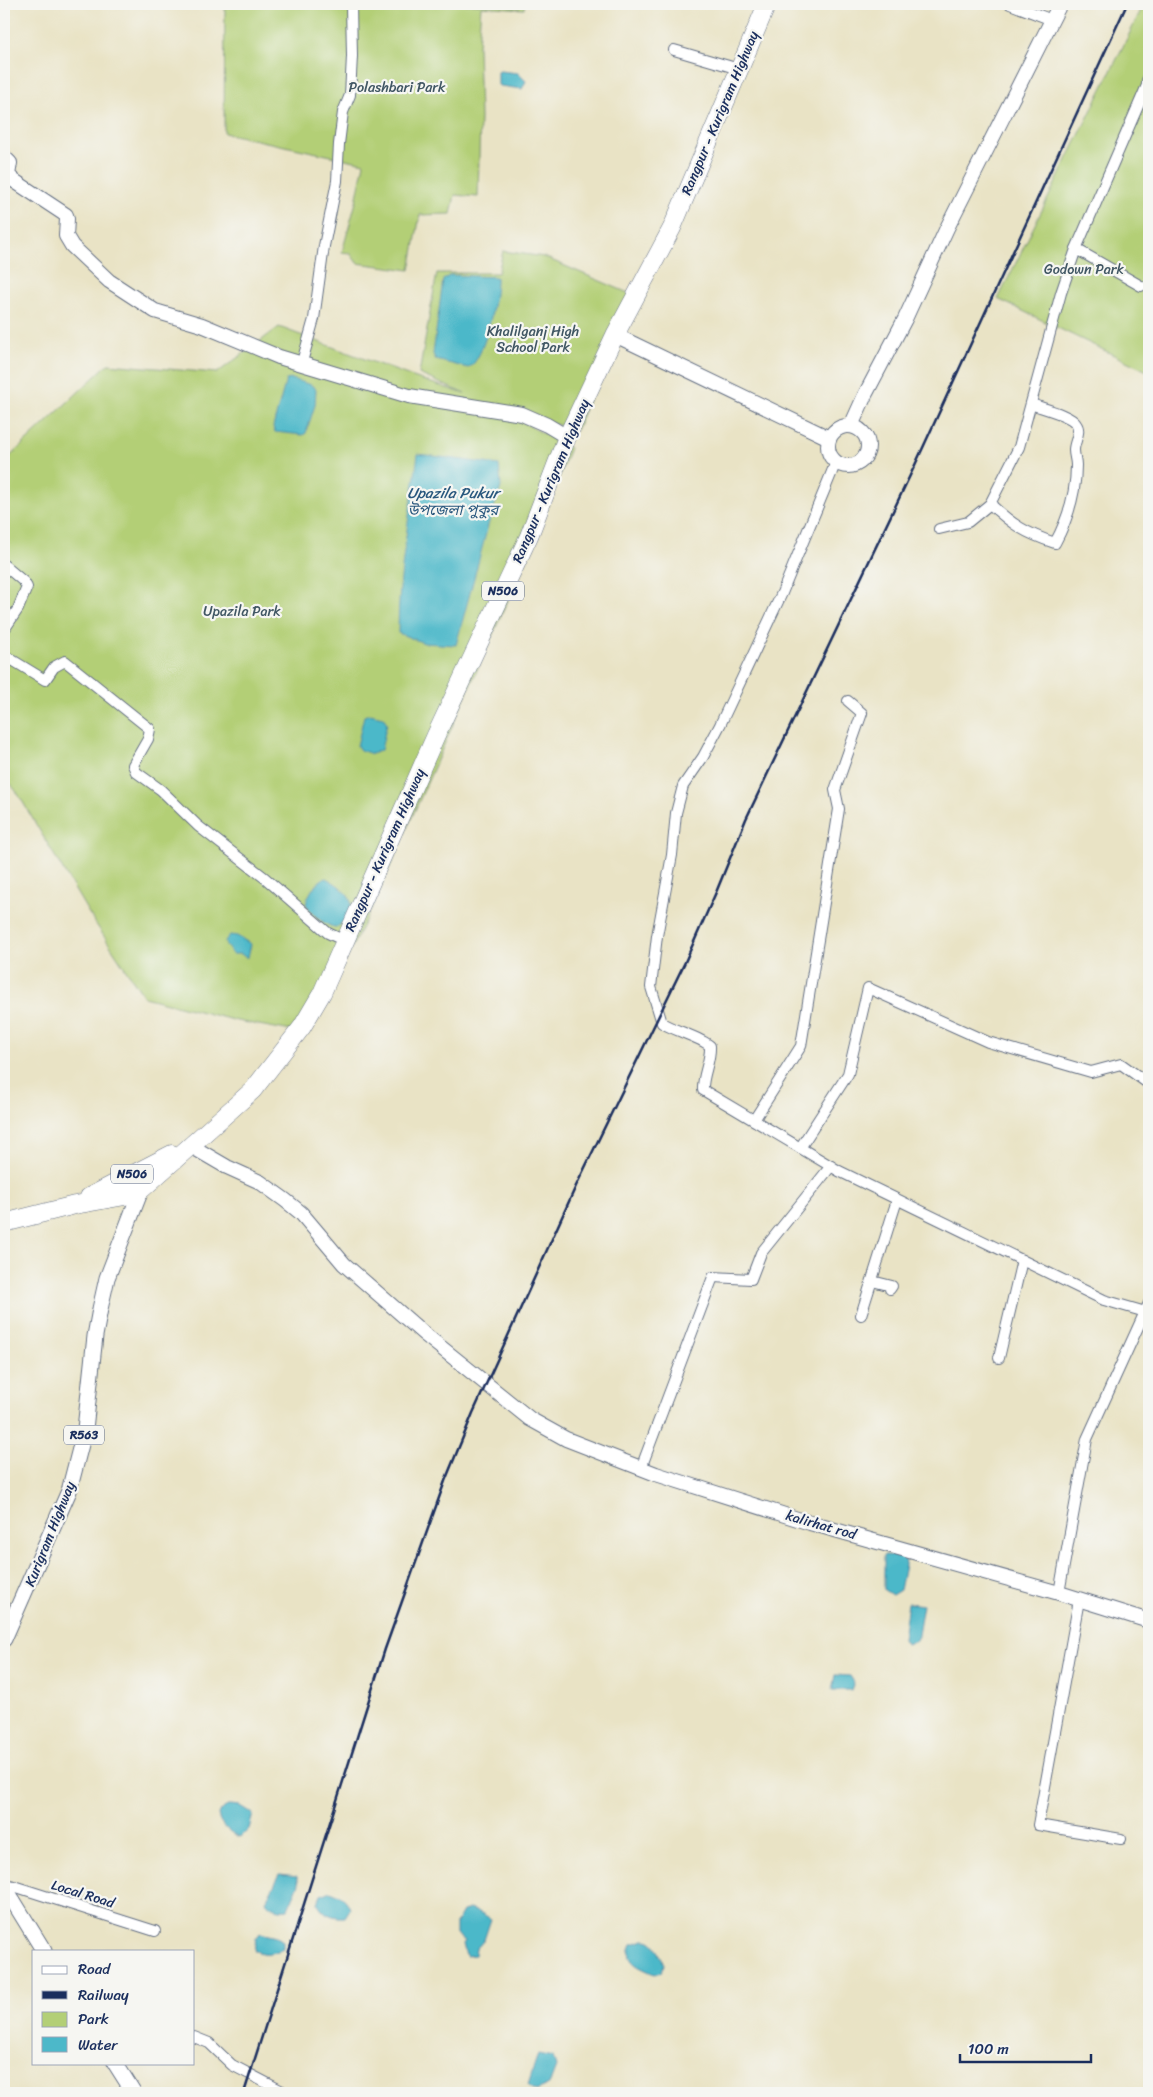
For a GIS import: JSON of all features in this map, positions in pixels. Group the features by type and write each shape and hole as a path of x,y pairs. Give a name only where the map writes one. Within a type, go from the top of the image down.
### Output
{"highway":[{"name":"Rangpur - Kurigram Highway","path":"191,1146 252,1090 277,1061 312,1010 345,941 440,726 529,536 567,437 615,335 672,228 767,4"},
{"name":"N506","path":"4,1223 75,1205 123,1187 139,1170 191,1146"},
{"name":"N506","path":"123,1187 141,1190 191,1146"}],"main road":[{"name":"Kurigram Highway","path":"4,1639 70,1490 85,1429 95,1336 100,1309 108,1278 141,1190 139,1170"},
{"path":"123,1187 130,1221"},
{"path":"4,1885 43,1950"},
{"path":"120,2064 134,2093"}],"street":[{"path":"302,362 314,319 324,246 337,181 343,112 350,95 352,56 351,4"},
{"path":"1010,4 1052,20"},
{"path":"851,426 947,228 1060,4"},
{"path":"674,50 739,69"},
{"path":"939,529 968,522 990,504 1019,447 1061,293 1076,249 1149,83"},
{"path":"4,157 10,163 8,174 12,180 66,215 66,236 72,246 109,281 155,311 202,325 253,348 279,357 302,362 409,396 522,414 547,425 567,437"},
{"path":"1076,249 1141,286"},
{"path":"615,335 829,438"},
{"path":"990,504 1012,524 1030,535 1056,544 1064,527 1074,495 1076,465 1074,448 1079,430 1076,423 1070,418 1030,404"},
{"path":"851,426 863,432 868,444 865,457 861,462 848,467 836,462 828,451 829,438 838,428 851,426"},
{"path":"836,462 782,592 720,725 704,758 683,786 676,813 672,855 657,936 651,987 662,1023 687,1036 705,1041 710,1046 703,1090 830,1166 897,1200 1104,1300 1148,1309 1087,1439 1059,1593"},
{"path":"4,565 24,582 27,587 18,610 4,630"},
{"path":"4,655 44,680 54,667 65,661 94,686 147,726 150,729 148,739 133,765 136,772 161,790 198,826 265,878 328,933 345,941"},
{"path":"754,1120 801,1046 839,809 835,790 862,713 848,700"},
{"path":"800,1148 848,1074 868,988 988,1042 1091,1072 1121,1064 1149,1084"},
{"name":"kalirhat rod","path":"191,1146 260,1182 285,1200 301,1214 344,1264 504,1400 530,1419 566,1439 641,1468 810,1522 1059,1593 1149,1621"},
{"path":"641,1468 713,1277 751,1279 762,1253 830,1166"},
{"path":"861,1315 897,1200"},
{"path":"999,1358 1022,1260"},
{"path":"872,1281 892,1286 890,1289"},
{"path":"1079,1600 1038,1825 1121,1839"},
{"name":"Local Road","path":"4,1885 155,1931"},
{"path":"195,2037 209,2043 232,2065 286,2093"}],"green space":[{"name":"Polashbari Park","path":"225,4 525,4 524,9 481,6 478,46 480,117 478,197 455,195 451,214 420,215 410,270 357,263 350,253 342,252 356,202 364,163 224,133"},
{"name":"Godown Park","path":"1144,4 1149,4 1149,372 998,299"},
{"name":"Upazila Park","path":"503,251 544,257 633,295 576,430 497,408 570,448 535,539 374,903 308,1034 237,1021 144,997 88,912 18,794 4,775 4,462 108,364 217,373 279,327 413,377 465,394 419,374 437,273 498,273"}],"water":[{"path":"498,72 518,73 526,81 522,89 498,85"},
{"path":"450,275 496,277 492,312 485,341 474,363 468,368 436,360 433,354 443,280"},
{"path":"292,379 311,385 316,389 315,405 306,433 303,435 275,432 273,427 286,380"},
{"name":"Upazila Pukur উপজেলা পুকুর","path":"418,454 499,465 501,487 489,522 456,645 424,643 398,633 402,566"},
{"path":"370,714 383,717 387,723 381,750 372,754 360,750 357,746 364,716"},
{"path":"326,878 342,889 351,901 349,914 336,928 319,919 306,904 313,888"},
{"path":"230,935 237,936 251,944 248,957 241,954 233,954 226,946 225,941"},
{"path":"884,1555 902,1556 906,1560 900,1590 892,1595 884,1590"},
{"path":"908,1603 923,1605 917,1641 906,1644 903,1639"},
{"path":"835,1675 850,1676 854,1682 851,1690 832,1690"},
{"path":"230,1805 240,1806 253,1814 249,1829 241,1837 226,1829 219,1818 218,1814"},
{"path":"280,1874 297,1876 299,1884 288,1909 276,1908 266,1901"},
{"path":"330,1891 340,1895 347,1902 350,1909 345,1917 329,1915 320,1907 318,1903 321,1895"},
{"path":"470,1909 491,1919 484,1940 476,1949 475,1955 466,1956 463,1944 465,1941 456,1934 456,1923 463,1911"},
{"path":"260,1933 277,1937 283,1941 283,1949 272,1953 254,1950 256,1939"},
{"path":"648,1940 657,1948 664,1964 662,1972 654,1974 634,1964 631,1960 630,1950 632,1944"},
{"path":"538,2054 553,2057 556,2067 549,2085 536,2091 528,2085"}],"railway":[{"path":"244,2093 385,1649 445,1481 473,1413 576,1186 685,962 746,819 915,465 1127,4"}],"park label":[{"name":"Khalilganj High School Park","path":"533,340"}]}
